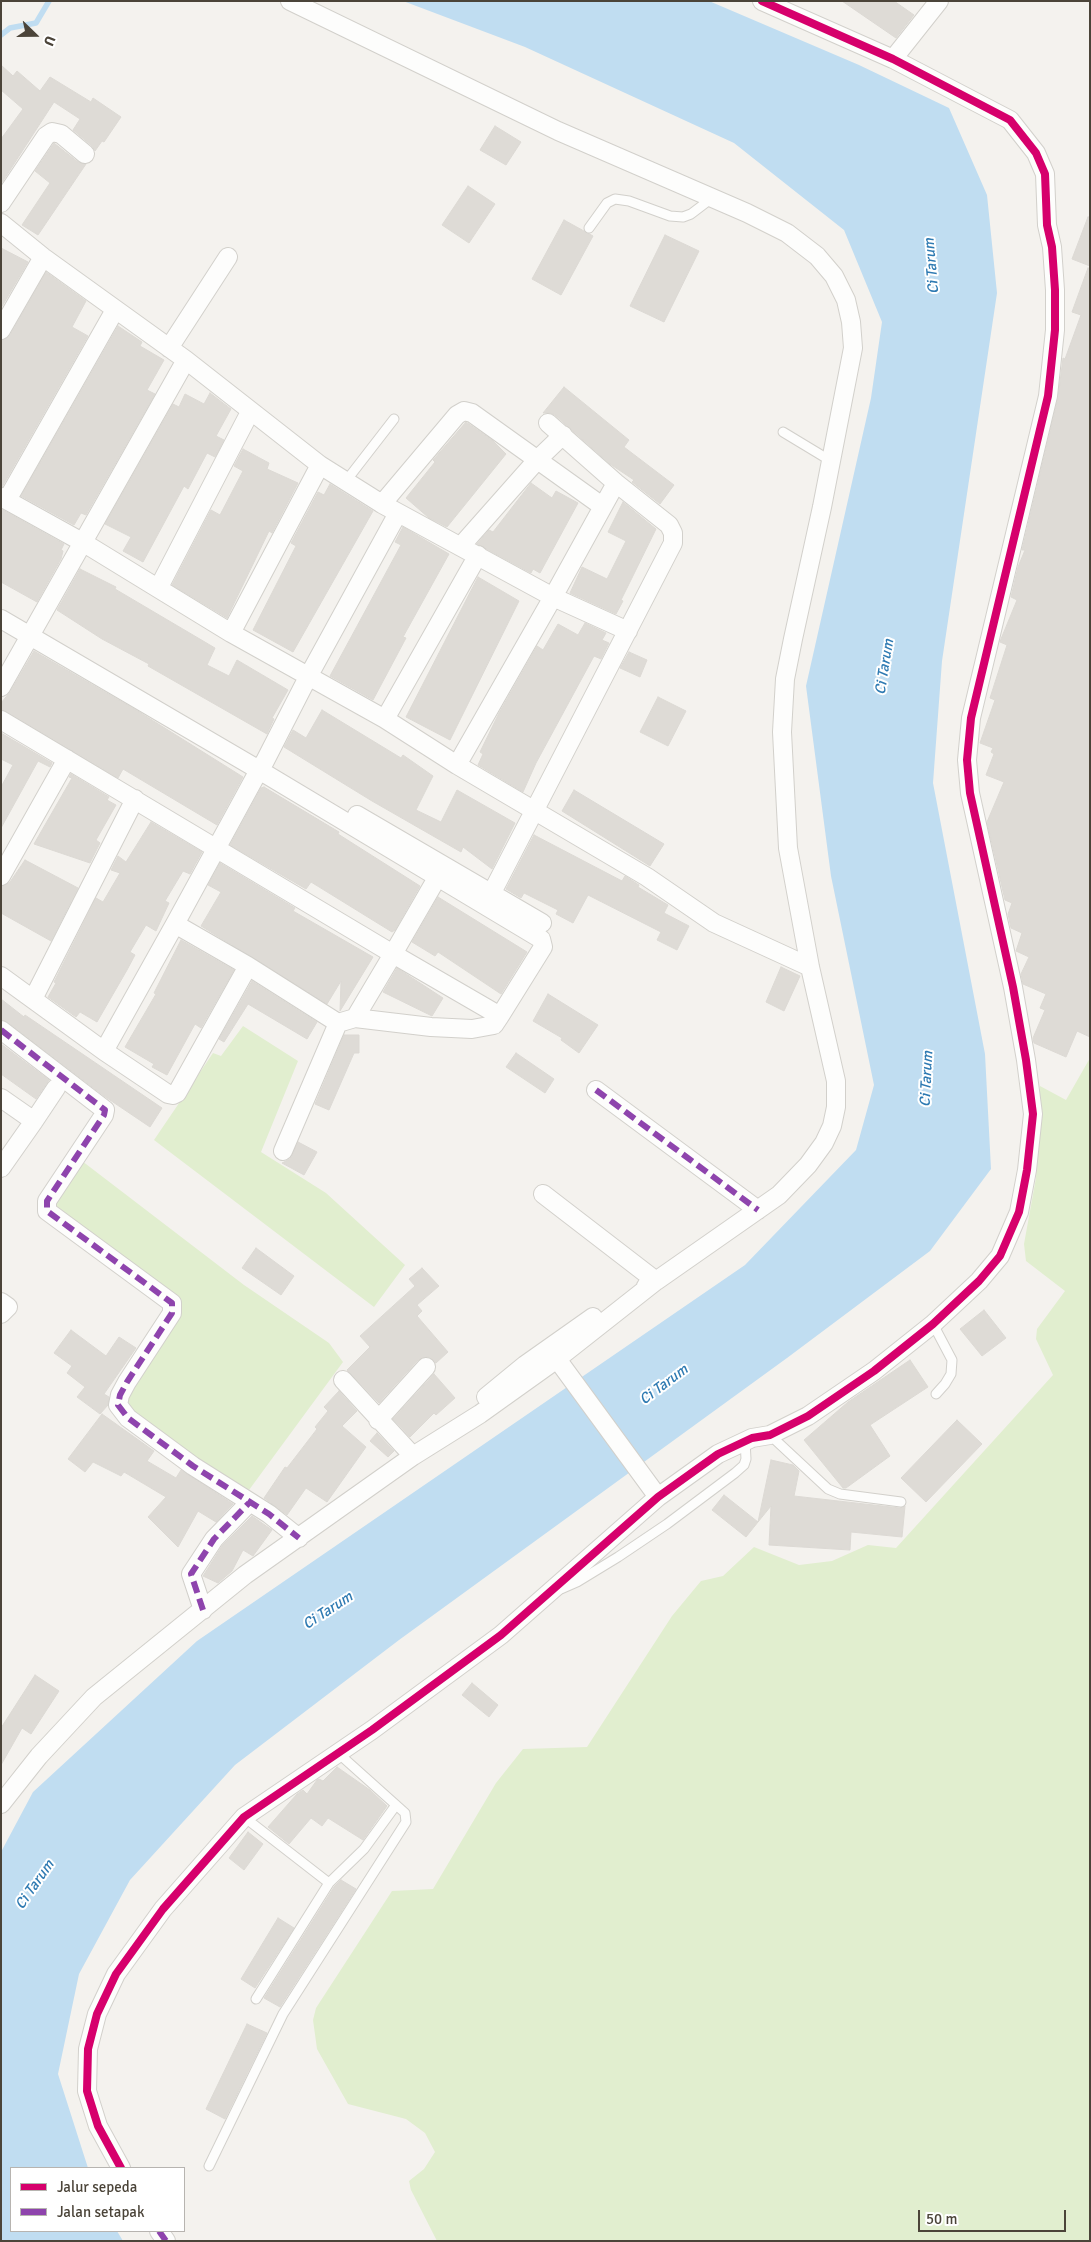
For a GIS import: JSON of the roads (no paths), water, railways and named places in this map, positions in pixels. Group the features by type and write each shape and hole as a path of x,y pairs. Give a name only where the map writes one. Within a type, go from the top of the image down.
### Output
{"street":[{"path":"1,1804 39,1756 94,1697 246,1575 413,1456 560,1363 656,1281 780,1195 808,1165 824,1143 836,1107 836,1081 810,967 788,848 782,732 785,679 853,348 851,322 846,300 834,276 817,256 787,233 712,198 558,132 290,1"},
{"path":"120,2167 98,2126 87,2091 88,2049 97,2014 116,1974 163,1909 244,1817 338,1753 501,1634 549,1593 655,1493 718,1454 745,1441 770,1434 808,1416 840,1395 933,1324 979,1281 1000,1256 1019,1212 1028,1170 1033,1114 1013,987 970,793 967,760 971,718 1048,396 1055,330 1052,247 1047,225 1045,174 1036,153 1010,120 893,59 762,1"},
{"path":"893,59 939,1"},
{"path":"1,203 46,136 52,132 61,134 85,154"},
{"path":"1,224 115,310 186,360 320,465 382,504 554,598 628,631"},
{"path":"1,330 43,257"},
{"path":"169,348 228,257"},
{"path":"115,310 4,498 84,543 231,633 385,719 457,765 647,877 714,923 810,967"},
{"path":"1,687 186,360"},
{"path":"382,504 457,414 464,411 472,413 602,506"},
{"path":"159,588 250,412"},
{"path":"488,900 673,543 673,533 669,524 616,483 564,435 548,423"},
{"path":"461,546 538,459 564,435"},
{"path":"231,633 320,465"},
{"path":"457,765 554,598 616,483"},
{"path":"104,1051 262,765 398,513"},
{"path":"385,719 478,555"},
{"path":"1,606 32,630 488,900 541,939 543,946 494,1025 472,1029 430,1027 347,1021 175,924"},
{"path":"1,619 32,630"},
{"path":"1,720 500,1016"},
{"path":"1,876 67,759"},
{"path":"33,999 135,799"},
{"path":"362,825 437,878 542,923"},
{"path":"284,1151 347,1021 393,954 437,878"},
{"path":"1,976 104,1051 168,1094 173,1095 177,1093 248,966"},
{"path":"1,1030 105,1110 104,1115 47,1202 47,1211 172,1303 172,1313 127,1382 120,1395 118,1405 128,1418 193,1466 269,1514 299,1538"},
{"path":"1,1168 56,1088"},
{"path":"596,1090 758,1210"},
{"path":"1,1098 34,1121"},
{"path":"544,1194 656,1281"},
{"path":"455,1429 481,1401 525,1365 609,1306 656,1281"},
{"path":"1,1302 8,1307 1,1314"},
{"path":"560,1363 655,1493"},
{"path":"378,1420 426,1367"},
{"path":"343,1380 413,1456"},
{"path":"203,1610 191,1574 214,1539 249,1503"}],"lane":[{"path":"589,228 607,203 615,199 629,201 670,216 683,217 691,214 712,198"},
{"path":"346,481 394,419"},
{"path":"784,432 831,460"},
{"path":"933,1324 952,1360 951,1374 936,1394"},
{"path":"770,1434 828,1489 840,1494 901,1502"},
{"path":"549,1593 577,1582 618,1557 667,1524 735,1473 744,1465 746,1459 745,1441"},
{"path":"209,2166 283,2014 406,1822 405,1813 338,1753"},
{"path":"256,1999 329,1883 364,1849 396,1805"},
{"path":"244,1817 329,1883"}],"water":[{"name":"Ci Tarum","path":"403,1 709,1 859,65 949,108 987,195 997,293 942,661 933,783 985,1054 991,1169 930,1251 787,1358 399,1640 235,1765 130,1880 79,1974 58,2074 88,2167 10,2167 10,2232 118,2232 123,2241 1,2241 1,1852 33,1792 197,1641 745,1265 856,1150 874,1085 831,876 806,686 871,398 882,322 844,230 734,143 525,47"}],"waterway":[{"path":"1,35 10,28 36,23 49,1"}]}
